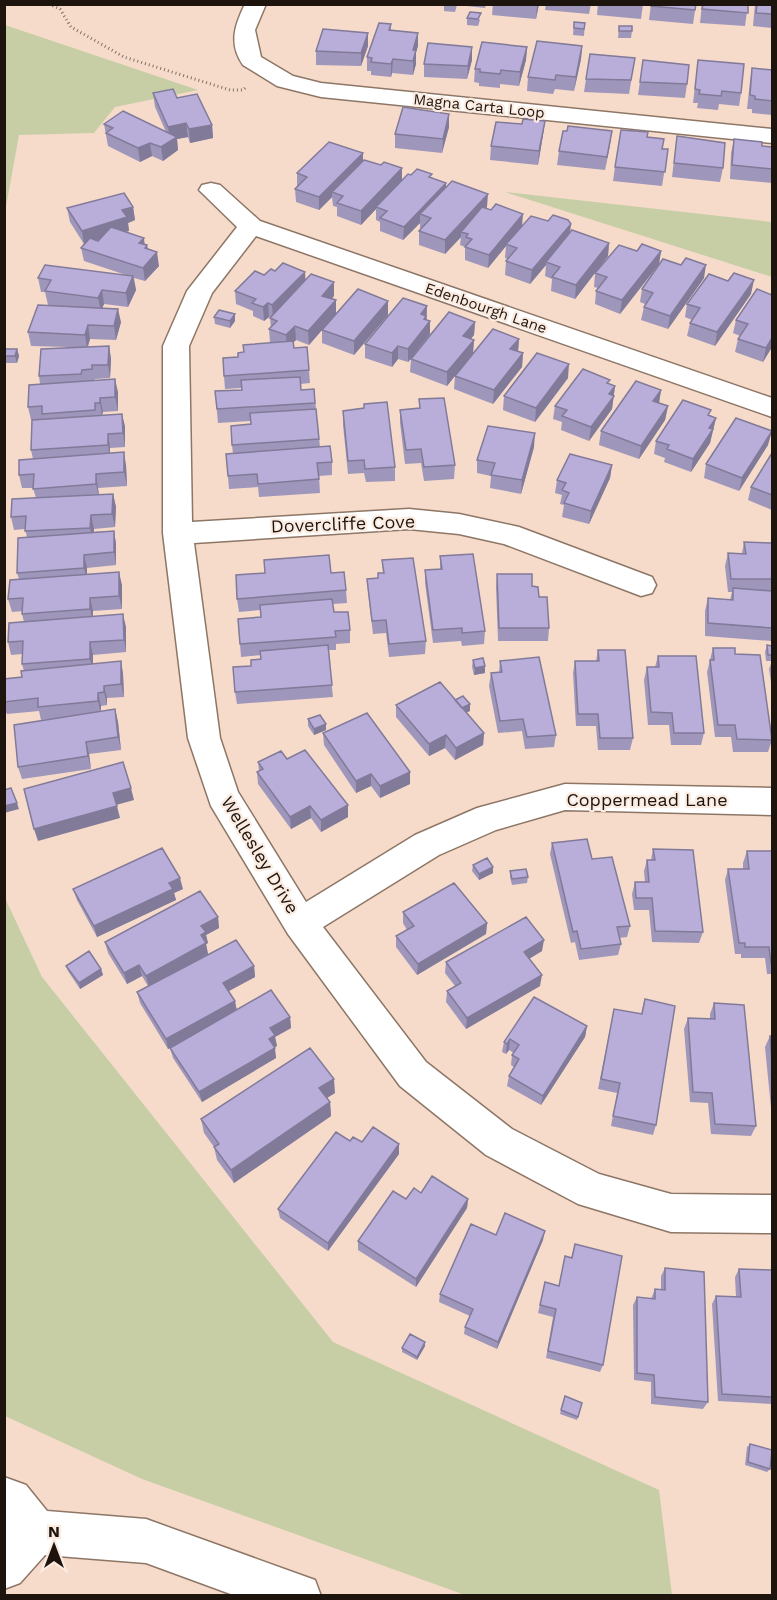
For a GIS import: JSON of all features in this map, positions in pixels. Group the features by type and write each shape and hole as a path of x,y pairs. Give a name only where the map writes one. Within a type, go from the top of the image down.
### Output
{"street":[{"name":"Magna Carta Loop","path":"256,4 244,30 251,60 285,81 321,90 772,136"},
{"name":"Edenbourgh Lane","path":"211,190 251,226 772,408"},
{"name":"Wellesley Drive","path":"251,226 200,291 176,346 178,532 204,738 223,796 300,923 413,1074 499,1142 592,1191 671,1213 772,1214"},
{"name":"Dovercliffe Cove","path":"178,532 409,519 509,534 641,585"},
{"name":"Coppermead Lane","path":"300,923 427,845 489,818 565,797 772,801"},
{"path":"4,1498 10,1500 20,1534 4,1567"},
{"path":"20,1534 146,1541 299,1596"}],"path":[{"path":"49,4 60,9 71,27 124,57 230,90 243,90 248,83"}],"green space":[{"path":"5,25 198,90 115,107 94,133 19,135 5,212"},
{"path":"505,192 772,222 772,277"},
{"path":"5,898 42,977 333,1342 659,1490 672,1595 465,1595 142,1479 5,1416"}],"building":[{"path":"651,4 696,4 695,10 651,6"},
{"path":"703,4 748,4 748,13 702,9"},
{"path":"757,4 772,4 772,14 756,13"},
{"path":"470,12 481,13 478,19 467,18"},
{"path":"574,22 585,23 584,29 574,28"},
{"path":"379,23 391,24 389,30 418,33 413,50 416,50 413,61 393,59 391,64 371,62 372,58 367,57"},
{"path":"619,26 632,26 632,31 619,31"},
{"path":"323,29 368,33 361,53 316,51"},
{"path":"537,41 582,46 576,77 556,75 555,80 528,77"},
{"path":"482,42 527,47 520,72 501,70 500,74 480,72 480,69 475,69"},
{"path":"428,43 472,47 468,66 424,64"},
{"path":"590,54 635,58 631,80 586,79"},
{"path":"643,60 689,65 687,84 640,82"},
{"path":"698,60 744,64 741,93 722,91 721,96 699,94 700,90 695,89"},
{"path":"752,68 772,70 772,101 755,99 755,96 750,95"},
{"path":"173,89 177,98 197,94 212,125 189,129 186,123 168,127 153,93"},
{"path":"403,107 449,114 443,139 395,134"},
{"path":"123,111 177,137 161,147 150,143 138,148 106,133 113,128 104,124"},
{"path":"523,119 545,121 539,151 491,146 496,122 522,124"},
{"path":"568,126 612,131 607,157 559,151 563,131 567,131"},
{"path":"621,130 648,132 647,137 664,139 662,149 668,149 665,172 615,167"},
{"path":"677,136 725,143 723,168 674,163"},
{"path":"734,139 762,142 762,146 772,147 772,169 732,165"},
{"path":"329,142 363,153 319,197 295,189 307,177 297,173"},
{"path":"364,160 381,165 384,162 402,168 361,211 337,203 343,196 332,192"},
{"path":"417,169 432,174 429,177 446,183 404,227 380,218 387,211 376,207 408,174 411,175"},
{"path":"452,181 488,194 445,240 419,231 431,218 420,214"},
{"path":"124,193 133,207 122,210 127,217 82,231 67,208"},
{"path":"496,204 523,214 489,255 465,247 472,239 466,237 468,234 461,232 482,207 491,210"},
{"path":"553,215 568,220 571,224 532,270 506,261 517,248 506,244 531,216 548,221"},
{"path":"111,227 144,238 139,243 157,252 143,268 81,248 90,238 98,241"},
{"path":"572,230 609,243 576,285 552,277 560,267 546,262"},
{"path":"642,244 661,251 622,300 596,291 607,277 595,273 619,245 637,251"},
{"path":"686,258 706,265 670,316 644,307 653,293 642,289 663,259 681,265"},
{"path":"283,263 305,272 272,305 268,303 263,307 252,303 256,299 235,291 255,271 264,275 271,269 275,271"},
{"path":"45,265 133,276 126,293 102,290 98,298 45,291 51,280 38,278"},
{"path":"734,273 754,280 717,332 690,323 700,308 687,304 709,274 728,281"},
{"path":"311,274 334,282 322,296 336,300 308,331 295,326 286,335 269,329 277,321 270,318"},
{"path":"358,289 388,301 354,341 322,330"},
{"path":"757,289 772,295 772,338 766,348 738,339 748,324 736,320"},
{"path":"403,298 427,306 421,314 426,316 424,319 430,321 408,349 398,346 392,353 365,344"},
{"path":"38,305 118,309 114,326 88,325 85,335 28,332"},
{"path":"219,310 235,314 230,321 214,317"},
{"path":"449,312 475,322 463,336 474,340 447,372 411,359"},
{"path":"493,329 519,339 510,349 523,353 494,390 455,376"},
{"path":"293,341 294,348 307,347 309,370 224,376 223,358 238,357 238,353 244,352 243,345"},
{"path":"109,346 108,365 92,365 92,369 82,370 81,374 39,376 41,349"},
{"path":"4,349 17,349 15,356 4,356"},
{"path":"537,353 569,364 536,408 504,396"},
{"path":"583,369 610,380 607,383 615,386 609,394 614,396 591,427 562,416 567,410 555,406"},
{"path":"300,377 301,390 314,389 315,403 217,409 215,391 242,390 241,380"},
{"path":"115,379 115,397 100,398 100,403 95,403 95,410 42,414 42,406 28,407 29,385"},
{"path":"636,381 661,390 653,401 668,406 641,446 601,431"},
{"path":"444,398 455,465 424,467 421,449 406,450 400,410 420,408 419,399"},
{"path":"683,400 711,410 708,415 716,418 709,428 713,429 693,459 667,449 669,445 656,441"},
{"path":"387,402 395,467 365,469 364,460 348,461 343,411 364,408 364,404"},
{"path":"316,409 319,439 232,445 231,426 251,424 250,413"},
{"path":"122,414 123,433 108,434 108,445 31,450 32,420"},
{"path":"736,418 772,431 742,478 706,464"},
{"path":"488,426 535,433 522,480 491,475 495,463 477,460"},
{"path":"330,446 332,462 317,463 319,479 258,484 257,474 228,476 226,454"},
{"path":"124,452 124,472 96,474 96,484 33,489 34,474 19,475 19,460"},
{"path":"772,453 772,495 751,487"},
{"path":"570,454 612,465 591,511 564,503 569,493 562,490 566,483 557,480"},
{"path":"113,494 112,514 91,515 90,528 25,531 26,516 11,517 12,499"},
{"path":"114,531 114,552 84,555 84,568 17,573 18,538"},
{"path":"744,542 772,543 772,579 731,579 728,553 746,554"},
{"path":"473,554 485,631 462,633 462,628 433,630 425,570 442,569 440,556"},
{"path":"329,555 331,573 344,572 346,590 237,599 236,575 265,573 264,560"},
{"path":"413,558 426,641 389,644 386,620 372,621 367,579 378,578 378,573 384,573 382,560"},
{"path":"119,572 119,596 90,598 90,609 22,614 23,598 8,599 10,580"},
{"path":"497,574 532,574 532,586 538,587 539,597 547,597 549,628 499,628"},
{"path":"733,588 772,591 772,628 708,623 708,598 733,600"},
{"path":"332,599 334,612 348,612 350,630 335,631 336,637 240,644 238,619 261,617 260,605"},
{"path":"123,614 124,640 90,642 90,659 22,664 23,641 8,642 9,623"},
{"path":"328,645 332,685 235,692 233,667 251,666 251,660 261,659 260,651"},
{"path":"767,645 772,646 772,655 768,655"},
{"path":"713,648 735,648 735,654 760,655 772,740 737,739 735,725 718,725 710,660 714,660"},
{"path":"598,650 625,650 633,738 600,738 598,714 578,714 575,661 599,661"},
{"path":"658,656 696,656 704,733 674,733 672,713 651,712 647,667 659,667"},
{"path":"539,657 556,735 527,737 523,719 500,721 491,673 502,672 500,661"},
{"path":"483,658 485,666 475,668 473,660"},
{"path":"121,661 121,684 104,686 104,692 98,693 98,701 38,707 38,698 4,702 4,679 22,677 21,671"},
{"path":"440,682 484,733 456,748 446,735 429,744 396,705"},
{"path":"463,696 470,704 462,708 455,700"},
{"path":"115,709 118,737 86,742 88,756 18,767 14,725"},
{"path":"367,713 410,772 380,786 371,774 356,781 323,733"},
{"path":"320,715 326,724 314,729 308,719"},
{"path":"305,750 348,805 321,820 310,806 290,817 257,772 263,769 258,762 281,751 287,759"},
{"path":"123,762 131,788 113,793 117,806 34,829 24,789"},
{"path":"11,788 17,803 4,806 4,790"},
{"path":"587,839 592,859 612,857 630,926 617,927 621,944 581,949 577,931 573,932 552,843"},
{"path":"162,848 180,878 169,883 173,889 94,926 73,889"},
{"path":"653,849 693,850 703,932 655,931 652,898 636,898 635,882 649,882 647,860 655,860"},
{"path":"747,851 772,851 772,963 769,947 745,947 745,943 739,943 728,869 749,869"},
{"path":"487,858 493,867 479,874 473,865"},
{"path":"526,869 528,877 512,879 510,871"},
{"path":"454,883 487,923 418,964 396,936 414,926 403,912"},
{"path":"200,891 218,917 201,926 206,932 201,935 206,943 146,976 139,965 124,973 105,942"},
{"path":"526,917 544,940 524,952 542,975 467,1018 447,991 461,983 446,962"},
{"path":"236,940 254,966 223,983 235,1001 166,1039 137,992"},
{"path":"89,951 101,969 79,983 66,966"},
{"path":"271,990 290,1017 270,1028 275,1035 269,1039 275,1048 199,1092 170,1048"},
{"path":"534,997 587,1026 543,1096 509,1076 519,1059 512,1055 519,1045 510,1039 507,1044 504,1042"},
{"path":"645,999 675,1006 656,1125 613,1116 620,1083 601,1079 614,1009 642,1014"},
{"path":"714,1003 744,1005 756,1126 715,1124 712,1093 693,1092 688,1018 715,1019"},
{"path":"770,1036 772,1036 772,1064"},
{"path":"310,1048 334,1079 319,1088 330,1102 231,1170 214,1147 219,1144 201,1119"},
{"path":"373,1127 399,1144 328,1243 278,1209 336,1132 350,1141 353,1137 362,1142"},
{"path":"432,1176 468,1199 416,1279 358,1241 393,1191 406,1199 414,1188 421,1193"},
{"path":"505,1213 545,1231 498,1342 465,1327 473,1309 440,1294 471,1224 496,1235"},
{"path":"575,1244 622,1256 603,1365 548,1351 556,1309 540,1305 545,1282 559,1286 565,1256 572,1258"},
{"path":"665,1268 704,1272 708,1402 655,1397 654,1375 637,1373 637,1297 655,1299 655,1289 665,1290"},
{"path":"739,1269 772,1270 772,1397 722,1394 716,1296 741,1297"},
{"path":"410,1334 425,1342 417,1357 402,1348"},
{"path":"565,1396 582,1403 578,1417 561,1410"},
{"path":"750,1444 772,1450 770,1469 748,1462"}]}
